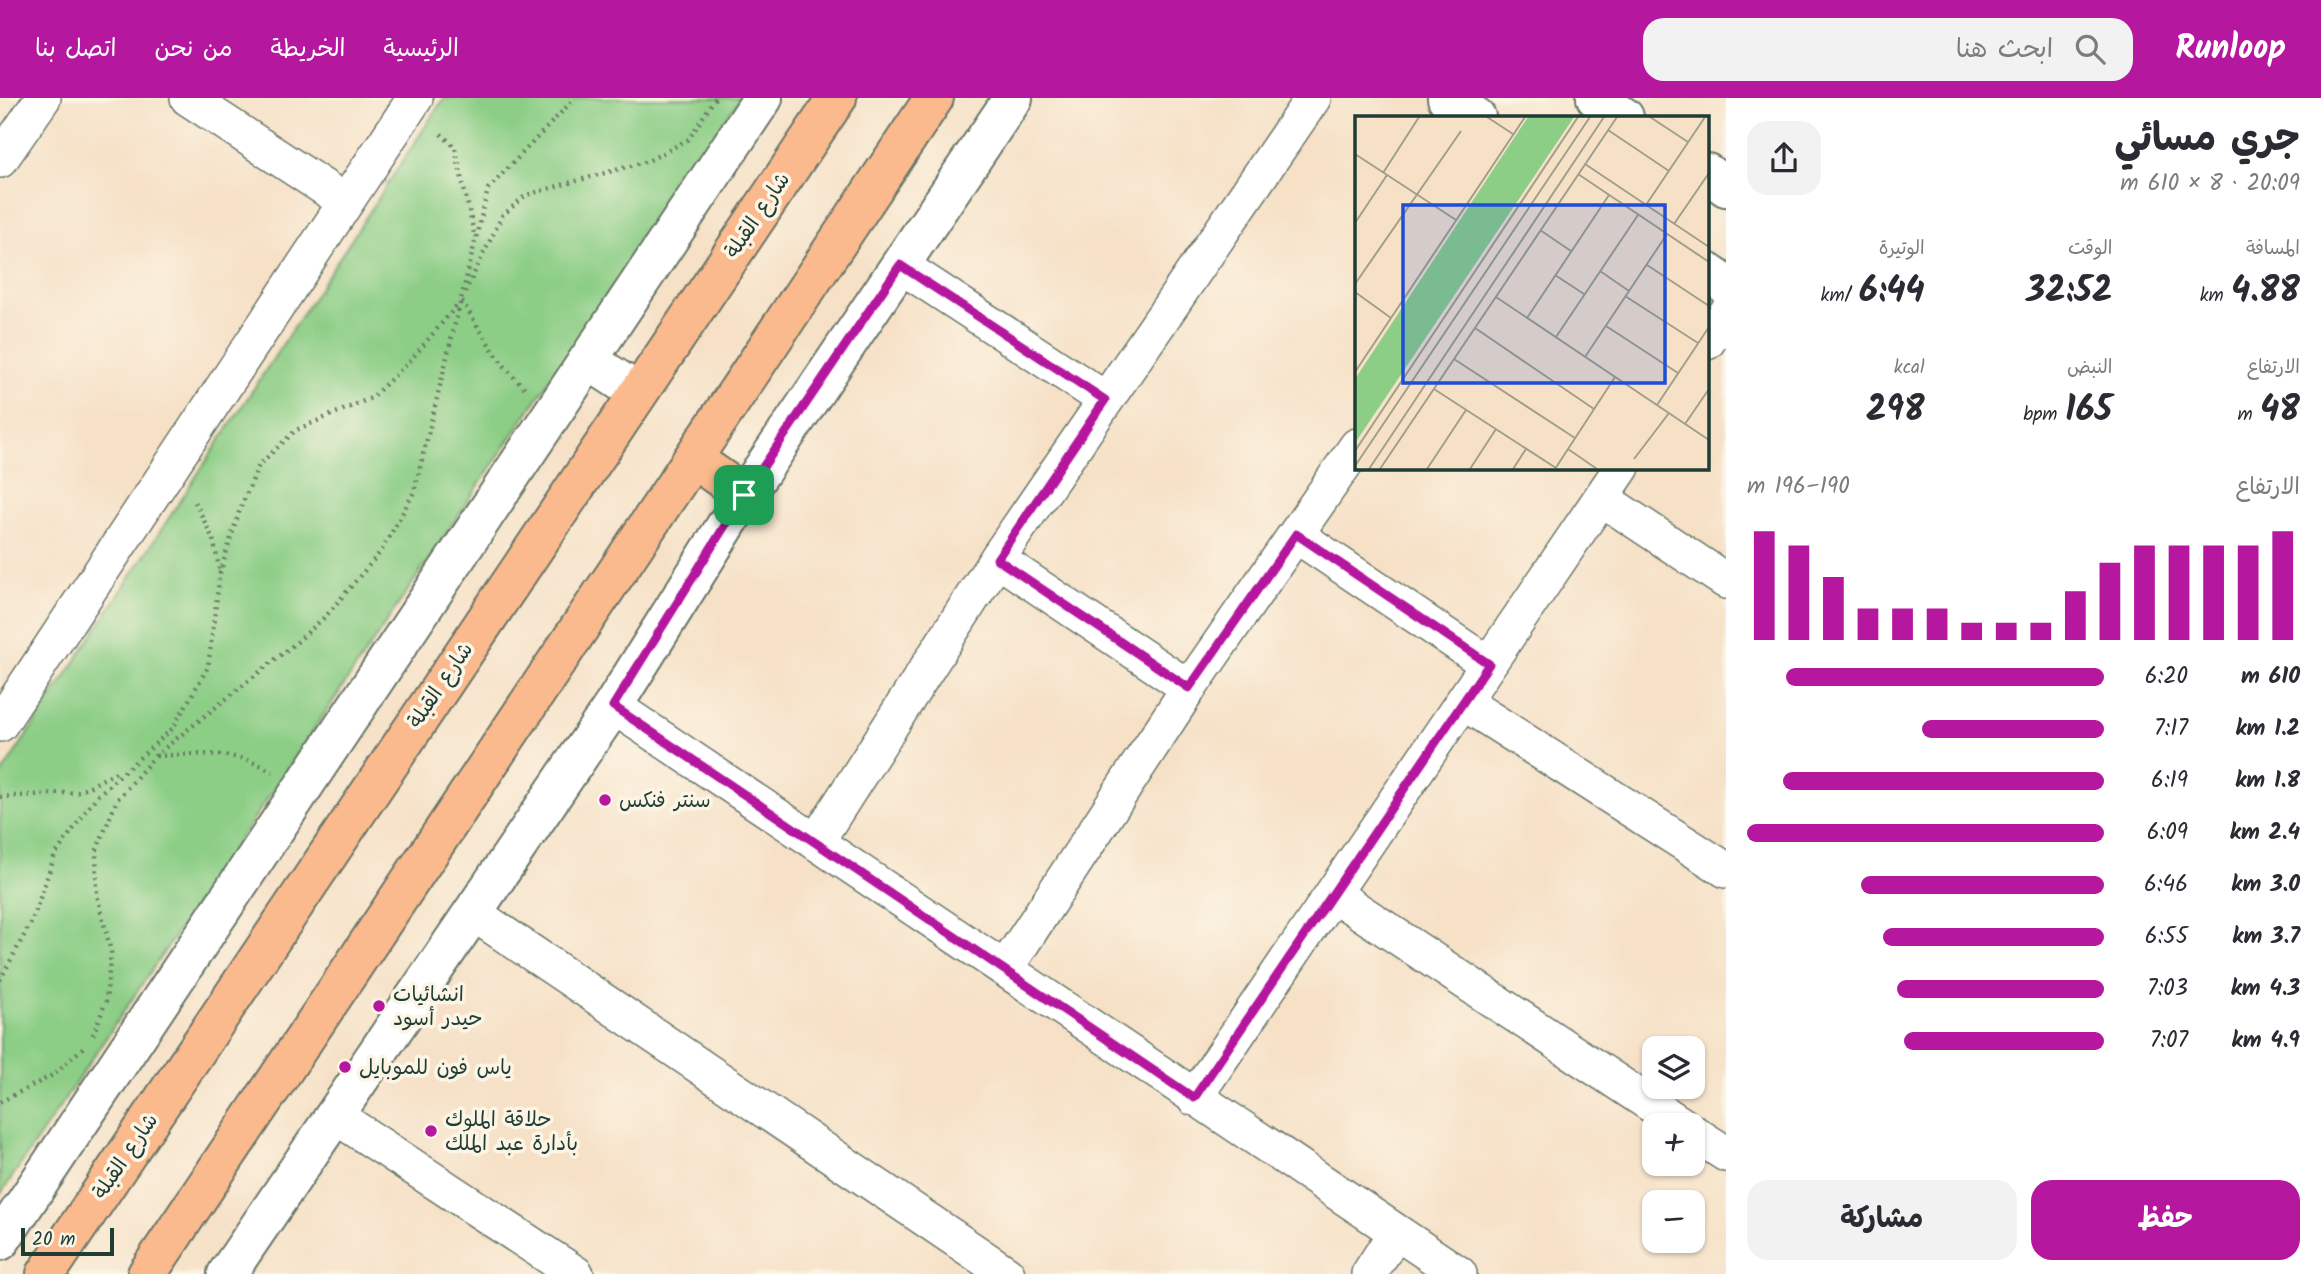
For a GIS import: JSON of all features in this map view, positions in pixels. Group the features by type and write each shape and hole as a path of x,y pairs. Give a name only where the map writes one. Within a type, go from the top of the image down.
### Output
{"main road":[{"name":"شارع القبلة","path":"46,1274 836,98"},
{"path":"147,1274 934,98"},
{"path":"693,459 744,495"}],"street":[{"path":"0,160 43,98"},
{"path":"188,98 346,202"},
{"path":"0,724 415,98"},
{"path":"0,1241 763,98"},
{"path":"228,1274 337,1117 613,706 744,495 1013,98"},
{"path":"817,842 997,559 1313,98"},
{"path":"1447,98 1474,116"},
{"path":"1708,174 1726,187"},
{"path":"900,265 1105,400"},
{"path":"1708,273 1726,285"},
{"path":"1708,341 1726,314"},
{"path":"588,360 637,392"},
{"path":"1005,969 1189,688 1355,449"},
{"path":"1194,1098 1621,469"},
{"path":"1601,498 1726,581"},
{"path":"1296,534 1489,664"},
{"path":"997,559 1189,688"},
{"path":"1462,702 1726,870"},
{"path":"613,706 1459,1274"},
{"path":"1332,894 1664,1113"},
{"path":"473,913 1007,1274"},
{"path":"337,1117 576,1274"},
{"path":"1705,1140 1726,1154"},
{"path":"1369,1274 1396,1232"}],"path":[{"path":"0,1102 53,1074 90,1042 106,1001 111,952 97,895 96,852 117,800 155,756 297,642 326,615 382,550 414,492 488,190 575,98"},
{"path":"0,980 32,921 55,855 96,797 173,729 208,667 220,573 240,509 259,465 296,430 371,398 409,362 461,300 502,216 526,195 648,160 689,139 715,98"},
{"path":"441,134 455,147 475,239"},
{"path":"461,300 514,379 552,412"},
{"path":"195,502 213,539 220,573"},
{"path":"155,756 228,754 257,762 301,789"},
{"path":"0,797 79,792 127,767"}],"green space":[{"path":"444,98 740,98 0,1195 0,776"}],"place":[{"name":"سنتر فنكس","path":"605,800"},
{"name":"انشائيات حيدر أسود","path":"379,1006"},
{"name":"ياس فون للموبايل","path":"345,1067"},
{"name":"حلاقة الملوك بأدارة عبد الملك","path":"431,1131"}],"route":[{"path":"900,265 1105,400 997,559 1189,688 1296,534 1489,664 1194,1098 613,706 744,495 900,265"}]}
